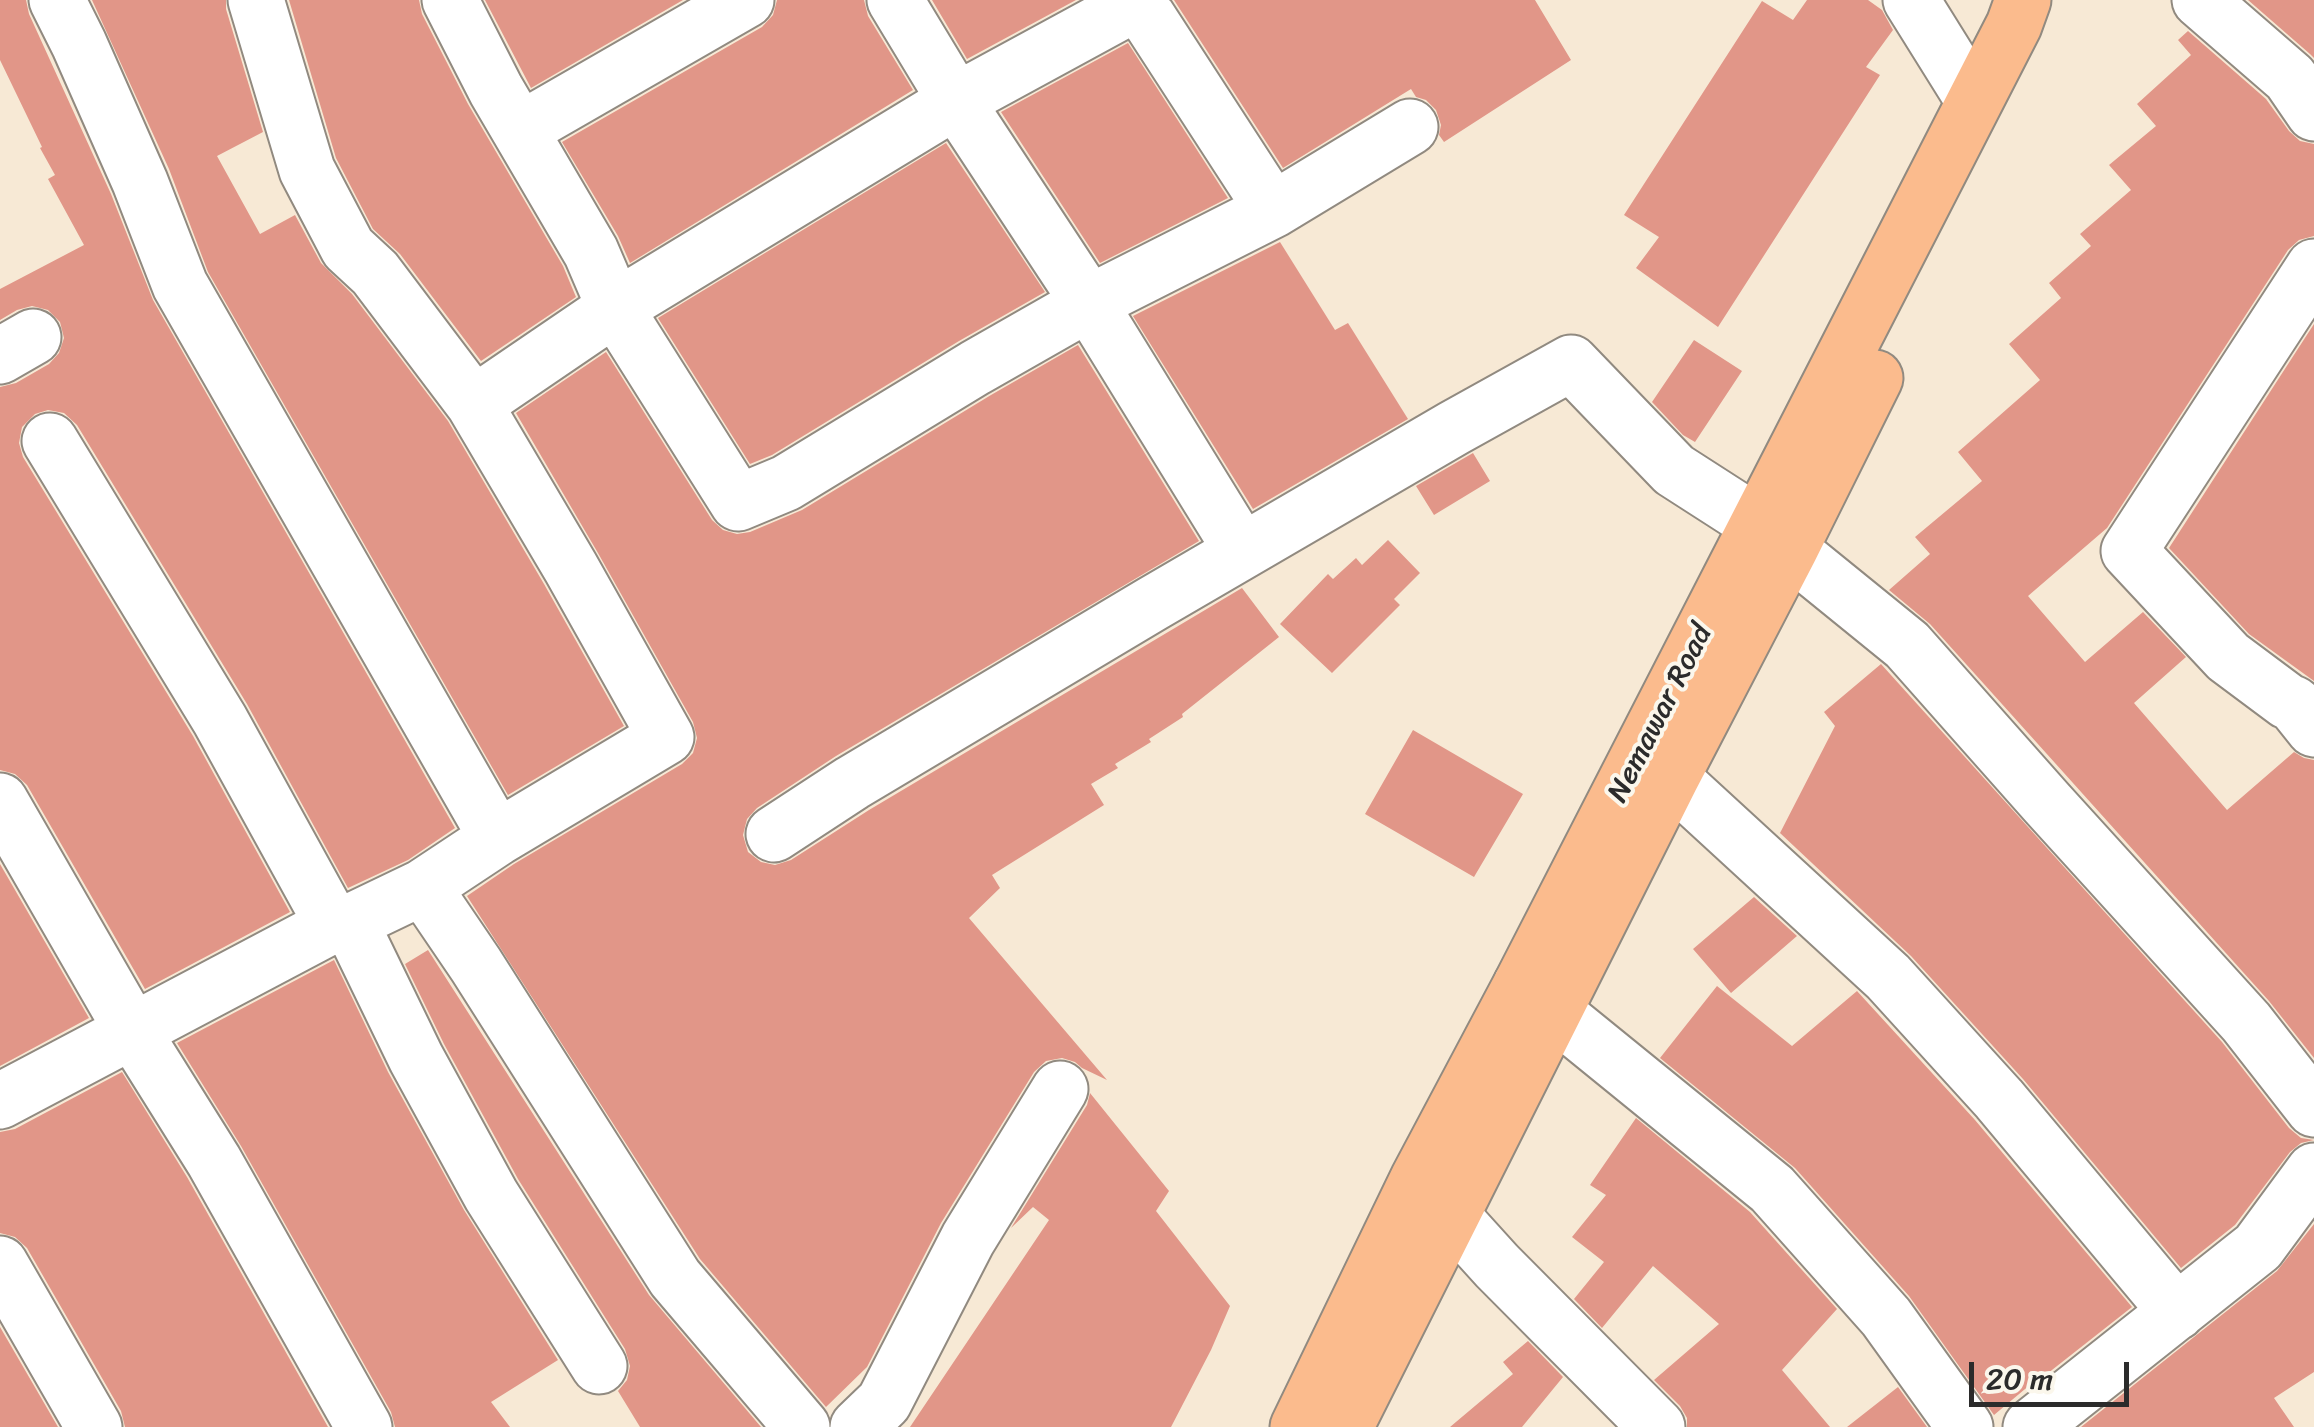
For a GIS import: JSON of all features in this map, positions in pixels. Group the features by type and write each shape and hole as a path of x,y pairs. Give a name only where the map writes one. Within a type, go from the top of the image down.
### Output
{"highway":[{"name":"Nemawar Road","path":"1774,537 2023,0"},
{"name":"Nemawar Road","path":"1318,1423 1774,537 1998,130 2054,0"}],"street":[{"path":"56,0 140,182 180,285 496,838"},
{"path":"0,1101 341,923 423,887 496,838 666,737 474,404 375,273 348,248 307,170 256,0"},
{"path":"450,0 496,90 591,252 616,308 738,503 786,483 975,368 1090,303 1273,210 1410,127"},
{"path":"520,130 746,0"},
{"path":"895,0 956,101 1090,303 1242,550"},
{"path":"1911,0 1974,100"},
{"path":"2200,0 2290,78 2314,113"},
{"path":"474,404 616,308 956,101 1140,1 1273,210"},
{"path":"2307,708 2287,702 2228,657 2129,550 2314,267"},
{"path":"774,834 1242,550 1571,363 1674,470 1774,537 1907,645 2246,1022 2314,1109"},
{"path":"50,441 341,923 491,1195 599,1366"},
{"path":"1656,764 1888,977 1998,1099 2177,1312"},
{"path":"0,801 132,1030 214,1161 364,1427"},
{"path":"423,887 675,1278 802,1427"},
{"path":"1538,999 1772,1189 1886,1317 1965,1427"},
{"path":"858,1427 884,1402 968,1238 1060,1089"},
{"path":"2031,1427 2258,1248 2314,1170"},
{"path":"1434,1198 1658,1427"},
{"path":"0,1264 94,1427"}],"building":[{"path":"0,0 26,0 153,300 455,828 408,860 348,888 247,704 77,425 64,413 48,410 35,414 22,427 19,443 23,457 193,736 290,912 145,989 27,785 15,774 0,770 0,387 16,383 49,364 59,353 64,338 60,322 48,310 32,306 0,320 0,289 84,245 48,179 55,175 0,60"},
{"path":"92,0 226,0 263,132 217,156 260,234 295,215 321,263 352,294 448,421 624,726 508,795 208,272 169,169"},
{"path":"289,0 419,0 422,14 468,104 563,266 576,297 481,361 400,254 373,229 336,158"},
{"path":"485,0 683,0 531,88"},
{"path":"777,0 864,0 868,16 913,90 630,263 562,142 762,27 773,15"},
{"path":"932,0 1076,0 967,59"},
{"path":"1174,0 1535,0 1571,60 1444,142 1439,135 1441,125 1436,110 1411,89 1283,168"},
{"path":"1807,0 1868,0 1882,10 1893,30 1866,67 1880,75 1718,327 1636,268 1659,237 1624,215 1762,1 1793,20"},
{"path":"2248,0 2314,0 2314,58 2310,54"},
{"path":"2188,31 2266,99 2300,141 2314,144 2314,236 2299,240 2288,250 2107,528 2028,596 2085,662 2143,612 2186,657 2134,703 2227,810 2294,752 2314,760 2314,1058 2269,1001 1930,624 1889,590 1930,554 1915,537 1982,481 1958,452 2040,380 2009,344 2061,298 2049,283 2091,246 2080,234 2131,190 2109,165 2156,126 2137,104 2191,55 2178,40"},
{"path":"1128,43 1228,198 1100,263 1001,112"},
{"path":"946,143 1045,292 772,455 750,464 658,318"},
{"path":"1280,242 1335,330 1348,323 1408,419 1253,509 1133,316"},
{"path":"2314,324 2314,681 2249,634 2169,548"},
{"path":"1694,340 1742,371 1695,442 1683,435 1652,402"},
{"path":"1078,345 1199,541 836,756 757,808 747,819 743,835 748,852 761,862 775,865 791,860 1242,588 1279,637 1183,717 1149,739 1151,742 1115,764 1118,768 1091,784 1104,805 992,875 1000,888 969,918 1107,1080 1062,1058 1046,1061 1034,1072 941,1223 867,1367 826,1407 700,1259 467,896 682,764 693,753 697,738 693,722 516,413 606,352 712,520 723,530 737,534 802,510"},
{"path":"1473,453 1490,481 1434,515 1416,486"},
{"path":"1388,540 1420,573 1394,599 1400,605 1332,673 1280,624 1328,574 1333,579 1356,558 1362,565"},
{"path":"1881,664 2222,1042 2289,1128 2301,1138 2314,1140 2301,1143 2290,1152 2235,1225 2181,1268 2023,1079 1911,956 1780,833 1835,726 1824,712"},
{"path":"1413,730 1523,794 1474,877 1365,814"},
{"path":"0,864 89,1018 0,1066"},
{"path":"1754,897 1797,936 1731,993 1693,949"},
{"path":"428,950 649,1295 761,1427 640,1427 618,1391 627,1380 630,1366 625,1349 518,1179 405,964"},
{"path":"334,960 388,1072 464,1210 558,1360 491,1402 510,1427 395,1427 391,1412 241,1146 177,1043"},
{"path":"1717,986 1792,1046 1857,991 1975,1120 2132,1307 1994,1415 1909,1296 1795,1168 1660,1058"},
{"path":"122,1072 187,1177 328,1427 125,1427 121,1411 27,1248 15,1237 0,1233 0,1132 15,1129"},
{"path":"1090,1093 1169,1191 1156,1211 1230,1306 1171,1427 910,1427 1049,1220 1033,1207 1011,1228 1087,1105"},
{"path":"1636,1118 1750,1212 1837,1309 1782,1370 1830,1427 1687,1427 1680,1406 1654,1380 1719,1324 1653,1266 1602,1328 1574,1299 1604,1262 1572,1237 1606,1195 1590,1185"},
{"path":"2314,1224 2314,1372 2274,1398 2294,1427 2081,1427 2277,1271"},
{"path":"0,1327 58,1427 0,1427"},
{"path":"1528,1341 1563,1377 1522,1427 1450,1427 1513,1374 1503,1362"},
{"path":"1898,1387 1927,1427 1847,1427"}]}
